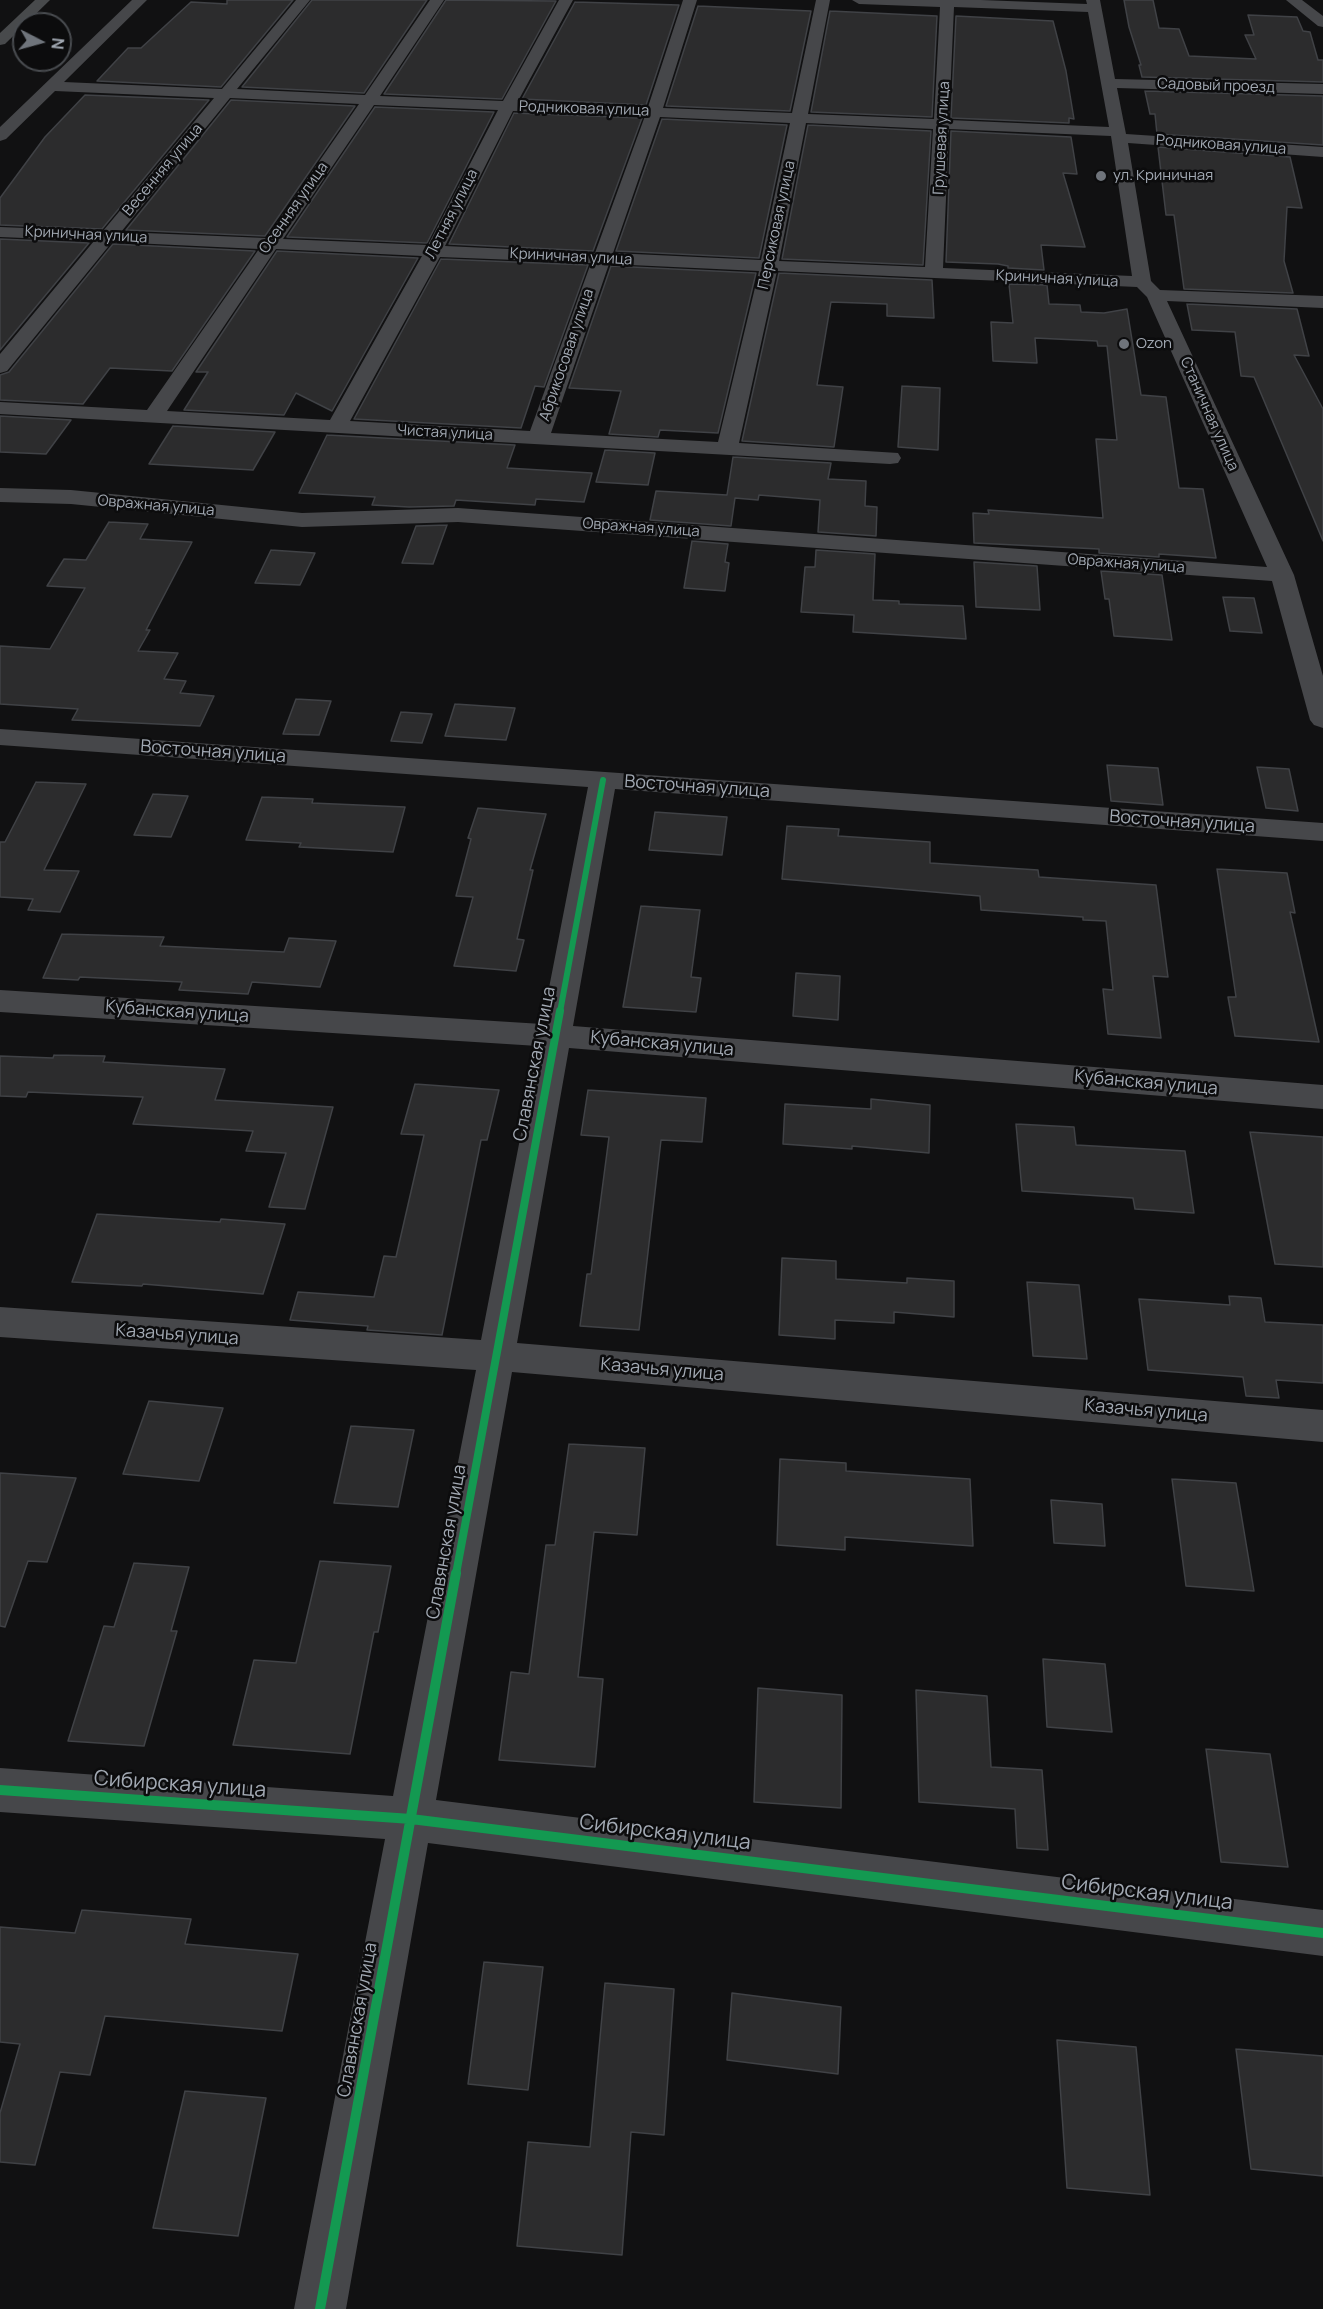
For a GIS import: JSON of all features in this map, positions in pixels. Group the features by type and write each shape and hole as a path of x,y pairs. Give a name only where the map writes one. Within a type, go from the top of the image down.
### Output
{"main road":[{"path":"0,41 43,0"}],"street":[{"path":"0,136 140,0"},
{"name":"Весенняя улица","path":"0,367 303,0"},
{"name":"Осенняя улица","path":"153,417 437,0"},
{"name":"Летняя улица","path":"337,427 434,251 508,106 566,0"},
{"name":"Абрикосовая улица","path":"538,439 654,112 690,0"},
{"name":"Персиковая улица","path":"727,450 769,266 823,0"},
{"path":"859,0 1094,4"},
{"path":"1293,0 1323,23"},
{"name":"Грушевая улица","path":"934,273 943,124 947,3"},
{"name":"Станичная улица","path":"1094,4 1149,289 1282,575 1323,720"},
{"name":"Садовый проезд","path":"1110,83 1323,89"},
{"name":"Родниковая улица","path":"51,86 943,124 1119,135 1323,152"},
{"name":"Криничная улица","path":"0,232 934,273 1323,302"},
{"name":"Чистая улица","path":"0,408 890,458"},
{"name":"Овражная улица","path":"0,495 71,497 302,520 458,515 1282,575"},
{"name":"Восточная улица","path":"0,737 1323,832"},
{"name":"Славянская улица","path":"320,2309 603,780"},
{"name":"Кубанская улица","path":"0,1001 556,1036 1323,1097"},
{"name":"Казачья улица","path":"0,1322 496,1356 1323,1425"},
{"name":"Сибирская улица","path":"0,1790 411,1819 1323,1933"}],"building":[{"path":"227,0 293,0 221,87 97,81 128,48 141,48 191,2 227,4"},
{"path":"312,0 427,0 364,93 242,87"},
{"path":"446,0 556,1 502,99 384,94"},
{"path":"1124,0 1153,0 1159,28 1179,29 1189,56 1256,59 1245,35 1254,35 1248,15 1297,17 1303,31 1310,32 1318,60 1323,60 1323,82 1142,77"},
{"path":"575,2 679,5 646,105 522,99"},
{"path":"698,6 811,11 790,111 666,106"},
{"path":"830,11 937,16 932,117 811,112"},
{"path":"956,16 1053,21 1066,71 1074,119 1069,118 1069,123 951,118"},
{"path":"1145,91 1323,96 1323,145 1157,134 1155,114 1150,114"},
{"path":"85,95 209,100 102,229 0,225 0,198 45,137"},
{"path":"231,100 355,106 265,236 126,230"},
{"path":"375,107 494,112 427,243 287,237"},
{"path":"514,113 642,118 593,251 449,244"},
{"path":"662,119 787,125 759,258 616,251"},
{"path":"808,125 931,131 923,265 782,259"},
{"path":"951,131 1071,137 1077,174 1063,173 1085,247 1041,245 1044,270 1008,268 1008,266 998,264 946,262"},
{"path":"1158,147 1290,157 1302,208 1287,207 1284,261 1293,293 1184,289 1174,215 1166,215"},
{"path":"0,239 89,243 0,350"},
{"path":"113,244 255,251 172,371 110,368 83,404 0,400 0,375 9,372"},
{"path":"277,251 418,258 332,411 296,393 284,415 184,410 208,372 196,372"},
{"path":"441,259 588,265 544,387 535,386 521,428 354,419"},
{"path":"611,266 756,273 718,433 660,430 658,437 609,434 621,391 569,388"},
{"path":"779,273 932,280 934,318 887,316 887,304 831,302 817,385 843,387 834,447 742,441"},
{"path":"1009,284 1047,285 1049,304 1080,305 1081,312 1104,313 1127,309 1141,395 1166,397 1179,488 1203,489 1216,558 1159,554 1159,557 1099,553 1099,549 974,543 973,513 989,514 988,510 1103,518 1096,439 1117,440 1107,346 1098,346 1097,341 1035,338 1037,363 993,361 991,322 1013,323"},
{"path":"1187,304 1297,309 1309,356 1294,355 1323,409 1323,541 1254,377 1241,376 1235,332 1192,330"},
{"path":"902,386 940,388 938,450 898,447"},
{"path":"0,416 71,420 46,454 0,452"},
{"path":"173,426 275,432 253,470 149,464"},
{"path":"327,435 515,445 507,468 592,473 584,502 536,499 535,505 456,500 454,506 409,507 372,505 375,497 299,493"},
{"path":"605,450 655,453 648,485 596,482"},
{"path":"733,457 831,463 828,479 866,481 865,506 877,507 876,536 818,532 820,500 759,495 758,500 735,498 731,526 650,520 656,491 727,495"},
{"path":"109,522 148,524 140,539 192,542 146,630 150,630 138,651 178,653 164,679 186,681 180,693 214,696 200,726 72,720 78,709 0,704 0,646 50,649 85,588 47,586 64,559 86,560"},
{"path":"447,525 433,564 402,563 416,526"},
{"path":"692,541 728,544 725,562 729,563 725,591 684,588"},
{"path":"271,550 315,553 300,585 255,583"},
{"path":"816,550 875,554 873,600 899,601 899,604 963,606 966,639 853,632 854,615 801,612 805,567 815,567"},
{"path":"974,562 1037,566 1040,610 976,607"},
{"path":"1101,571 1162,575 1172,640 1114,636 1109,599 1105,599"},
{"path":"1223,597 1254,598 1262,633 1230,631"},
{"path":"296,699 331,701 319,735 283,734"},
{"path":"455,704 515,708 506,740 445,736"},
{"path":"401,712 432,714 422,743 391,741"},
{"path":"1107,765 1158,768 1163,805 1111,801"},
{"path":"1257,767 1289,769 1298,811 1266,808"},
{"path":"36,782 86,784 44,870 79,871 60,912 28,910 33,899 0,897 0,842 5,842"},
{"path":"153,794 188,796 171,837 134,835"},
{"path":"262,797 313,799 312,803 405,807 393,852 299,847 301,843 246,840"},
{"path":"478,808 546,814 530,870 533,870 517,939 524,940 516,971 454,966 473,897 456,896 471,839 468,838"},
{"path":"655,812 727,817 722,855 649,850"},
{"path":"787,826 839,829 838,836 930,842 930,863 1038,870 1039,877 1156,885 1168,977 1153,976 1161,1038 1108,1034 1103,989 1113,990 1106,921 1083,920 1083,917 981,910 980,896 782,879"},
{"path":"1217,869 1287,873 1295,913 1290,912 1319,1042 1235,1036 1228,997 1236,997"},
{"path":"641,906 700,910 691,977 701,978 696,1012 623,1007"},
{"path":"62,934 164,937 160,946 284,952 289,938 336,941 320,987 252,982 248,994 179,990 182,982 80,977 78,980 43,978"},
{"path":"796,973 840,976 838,1020 793,1016"},
{"path":"54,1055 105,1056 103,1062 225,1069 215,1100 333,1107 305,1209 269,1207 286,1153 246,1151 253,1131 133,1124 143,1097 28,1092 26,1097 0,1096 0,1056 53,1058"},
{"path":"415,1084 499,1090 487,1140 481,1140 442,1335 367,1330 368,1326 290,1320 298,1292 374,1297 384,1256 396,1257 424,1135 401,1134"},
{"path":"588,1090 706,1098 702,1142 661,1140 639,1330 580,1326 587,1274 591,1274 609,1137 581,1135"},
{"path":"871,1099 930,1105 929,1153 852,1146 852,1149 783,1144 785,1104 871,1109"},
{"path":"1016,1124 1074,1127 1076,1145 1185,1151 1194,1213 1135,1209 1133,1198 1022,1191"},
{"path":"1250,1132 1323,1137 1323,1267 1275,1264"},
{"path":"97,1214 285,1224 263,1294 143,1284 142,1286 72,1282"},
{"path":"782,1258 836,1261 836,1279 907,1283 907,1278 954,1281 954,1317 894,1312 894,1323 835,1320 835,1339 779,1335"},
{"path":"1027,1282 1079,1285 1087,1359 1033,1356"},
{"path":"1229,1296 1261,1298 1265,1322 1323,1325 1323,1383 1276,1380 1279,1398 1246,1396 1243,1377 1148,1370 1139,1299 1230,1305"},
{"path":"149,1401 223,1408 199,1481 123,1474"},
{"path":"351,1426 414,1430 398,1507 334,1503"},
{"path":"569,1444 645,1448 637,1535 594,1532 578,1677 603,1679 595,1767 499,1760 511,1672 529,1674 546,1545 555,1545"},
{"path":"780,1459 846,1463 846,1471 970,1479 973,1546 845,1537 845,1550 777,1545"},
{"path":"0,1473 76,1478 47,1562 28,1561 5,1627 0,1626"},
{"path":"1172,1479 1236,1483 1254,1591 1186,1586"},
{"path":"1051,1500 1102,1504 1105,1546 1054,1543"},
{"path":"320,1561 391,1566 378,1632 374,1632 350,1754 233,1745 254,1660 296,1663"},
{"path":"134,1563 189,1567 171,1631 177,1631 144,1746 68,1741 104,1626 114,1627"},
{"path":"1043,1659 1105,1664 1112,1732 1047,1727"},
{"path":"758,1688 842,1695 841,1808 754,1802"},
{"path":"916,1690 987,1696 991,1767 1042,1770 1048,1850 1017,1848 1015,1809 919,1802"},
{"path":"1206,1749 1270,1754 1288,1867 1221,1862"},
{"path":"82,1910 191,1919 185,1944 298,1954 282,2031 105,2016 90,2075 60,2072 35,2165 0,2162 0,2113 20,2044 0,2042 0,1927 75,1933"},
{"path":"484,1962 543,1967 528,2090 468,2084"},
{"path":"605,1983 674,1989 664,2135 631,2132 622,2255 517,2246 528,2142 590,2147"},
{"path":"732,1993 841,2007 838,2074 727,2060"},
{"path":"1057,2040 1136,2047 1150,2195 1067,2188"},
{"path":"1236,2049 1323,2056 1323,2176 1251,2169"},
{"path":"185,2091 266,2098 238,2236 153,2228"}],"cycle path":[{"path":"320,2309 603,780"},
{"path":"0,1790 411,1819 1323,1933"}],"place":[{"name":"ул. Криничная","path":"1101,176"},
{"name":"Ozon","path":"1124,344"}]}
